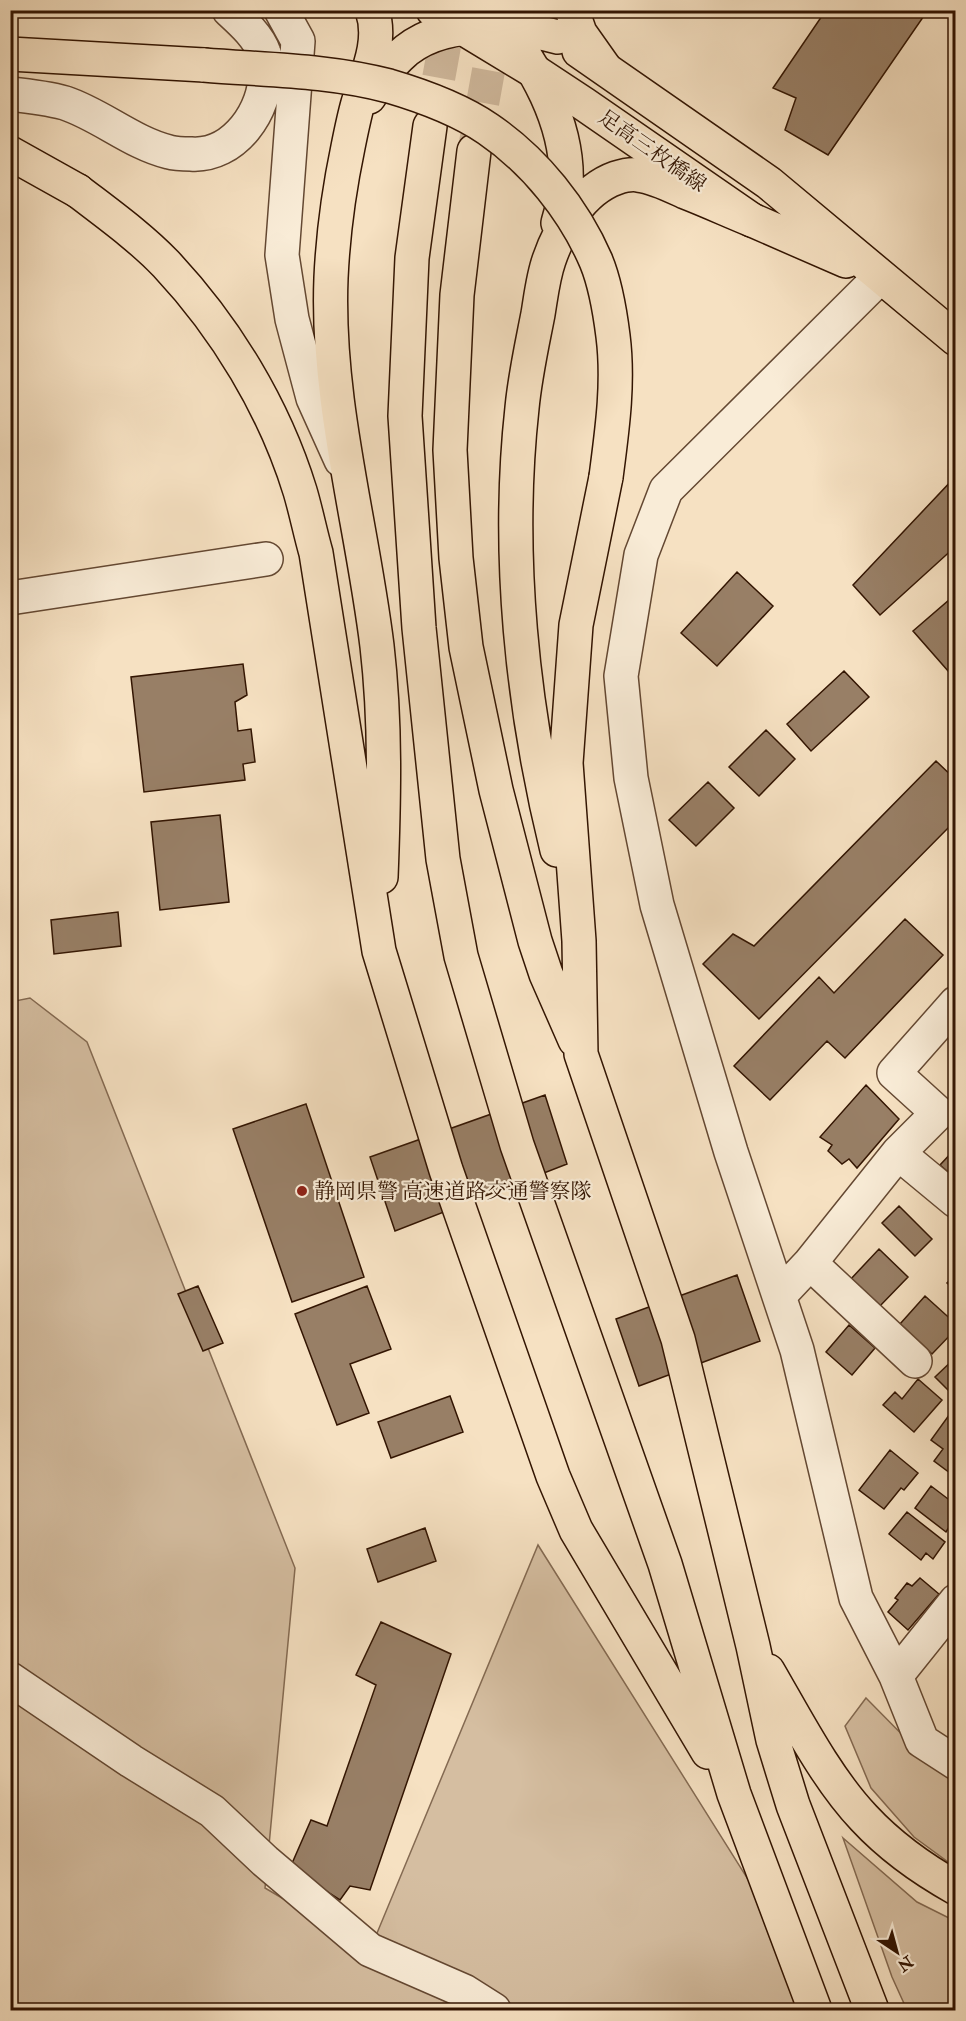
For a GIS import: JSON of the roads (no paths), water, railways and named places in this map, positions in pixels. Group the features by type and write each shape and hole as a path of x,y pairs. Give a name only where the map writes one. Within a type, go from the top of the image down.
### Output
{"main road":[{"path":"372,10 375,42 348,148 336,213 331,278 331,338 336,397 377,645 384,720 378,951"},
{"path":"433,10 491,24 530,29 565,24"},
{"path":"348,148 369,98 386,70 401,55 421,41 439,34 491,24"},
{"path":"491,24 537,73 563,140 566,163 566,189 548,261 522,407 517,479 516,547 521,629 532,726 544,796 579,940"},
{"name":"足高三枚橋線","path":"565,24 580,33 603,67 770,183 956,339"},
{"path":"13,53 311,73 388,86 460,112 488,129 515,150 537,172 579,227 597,263 607,300 614,338 615,387 606,477 576,625 566,763 579,940 581,1054"},
{"name":"足高三枚橋線","path":"537,73 752,220 880,277"},
{"path":"430,126 412,258 405,416 420,628 443,859 461,956 517,1145 664,1564 734,1794 815,2010"},
{"path":"474,151 457,295 450,450 456,558 466,647 496,790 535,941 546,974 581,1054 678,1339 753,1646 773,1740 794,1806 854,1969 872,2010"},
{"path":"10,153 78,191 135,236 165,264 225,338 253,382 277,431 299,490 316,553 378,951 446,1170 553,1476 576,1530 734,1794"},
{"path":"548,261 565,225 581,204 599,187 616,178 637,175 659,180 752,220"},
{"path":"753,1646 833,1778 863,1818 901,1853 956,1888"}],"street":[{"path":"10,94 33,96 66,104 169,152 195,154 218,150 240,134 258,110 266,85 264,54 249,30 229,10"},
{"path":"281,10 298,41 282,255 292,319 313,398 349,478"},
{"path":"880,277 666,490 641,555 621,676 631,778 657,905 731,1152 797,1350 856,1598 896,1676 922,1741 956,1764"},
{"path":"10,598 266,559"},
{"path":"779,1296 810,1263 898,1153 938,1113 894,1073 956,1003"},
{"path":"898,1153 956,1201"},
{"path":"810,1263 915,1361"},
{"path":"896,1676 956,1601"},
{"path":"10,1679 131,1761 212,1811 265,1861 370,1950 464,1991 494,2010"}],"tunnel":[{"path":"430,126 451,10"},
{"path":"474,151 498,18"}],"place":[{"name":"静岡県警 高速道路交通警察隊","path":"302,1191"}]}
